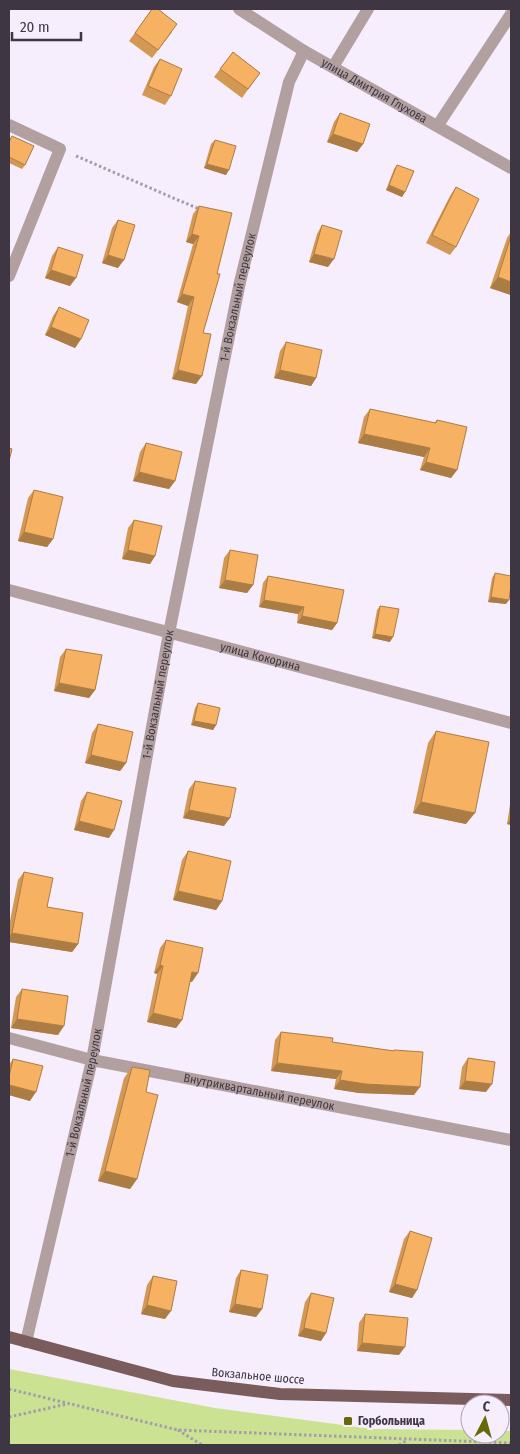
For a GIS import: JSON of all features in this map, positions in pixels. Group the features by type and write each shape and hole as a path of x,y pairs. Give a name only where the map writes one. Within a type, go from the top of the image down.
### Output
{"main road":[{"name":"Вокзальное шоссе","path":"9,1338 173,1381 270,1393 511,1400"}],"street":[{"name":"улица Дмитрия Глухова","path":"239,9 304,51 511,168"},
{"path":"333,67 368,9"},
{"path":"438,126 511,14"},
{"name":"1-й Вокзальный переулок","path":"26,1342 92,1060 169,633 240,282 289,82 304,51"},
{"path":"9,125 60,149 9,276"},
{"name":"улица Кокорина","path":"9,590 511,723"},
{"name":"Внутриквартальный переулок","path":"9,1038 92,1060 511,1140"}],"path":[{"path":"60,149 200,209"},
{"path":"9,1388 67,1404 178,1430 511,1444"},
{"path":"9,1417 67,1404"},
{"path":"178,1430 202,1445"},
{"path":"399,1445 406,1440"}],"green space":[{"path":"9,1369 215,1408 373,1429 460,1430 460,1444 510,1444 511,1431 511,1445 9,1445"}],"building":[{"path":"152,9 158,9 177,24 158,50 135,33"},
{"path":"233,52 260,73 248,89 220,69"},
{"path":"160,59 182,69 171,96 148,86"},
{"path":"340,113 370,124 363,144 333,134"},
{"path":"12,136 34,146 25,165 9,157 9,142"},
{"path":"215,140 236,146 229,170 207,164"},
{"path":"397,165 414,171 405,192 389,185"},
{"path":"456,187 479,199 456,247 432,235"},
{"path":"199,206 232,213 217,274 220,274 203,333 211,334 202,376 178,370 194,297 182,294 199,236 192,234"},
{"path":"118,220 135,225 124,260 108,255"},
{"path":"322,225 342,231 334,259 314,254"},
{"path":"511,236 511,282 498,277"},
{"path":"58,247 83,255 76,278 51,270"},
{"path":"59,307 89,320 81,339 51,327"},
{"path":"286,342 322,350 316,378 280,370"},
{"path":"370,409 436,423 437,420 467,427 457,470 426,462 430,448 364,434"},
{"path":"146,443 182,452 175,481 139,472"},
{"path":"9,448 12,449 9,461"},
{"path":"34,490 63,497 53,539 24,532"},
{"path":"134,520 162,526 155,556 128,550"},
{"path":"230,550 258,555 253,585 225,580"},
{"path":"495,573 511,576 509,600 491,597"},
{"path":"268,576 344,590 337,623 302,616 304,607 264,600"},
{"path":"380,606 399,609 393,637 375,634"},
{"path":"66,649 102,655 95,690 59,683"},
{"path":"198,703 220,708 216,725 194,721"},
{"path":"98,724 133,732 126,763 91,755"},
{"path":"436,731 489,742 475,813 421,802"},
{"path":"195,781 236,788 230,818 189,810"},
{"path":"87,792 122,801 114,830 79,821"},
{"path":"188,851 231,861 222,901 178,891"},
{"path":"24,872 53,878 47,907 83,913 78,944 12,933"},
{"path":"166,940 203,948 198,973 192,972 182,1020 153,1013 163,966 160,965"},
{"path":"22,989 68,996 64,1026 17,1019"},
{"path":"281,1032 333,1038 332,1042 394,1051 423,1052 420,1087 365,1084 340,1080 342,1071 277,1063"},
{"path":"468,1058 495,1062 492,1084 465,1081"},
{"path":"13,1059 43,1066 36,1092 9,1085"},
{"path":"132,1067 150,1070 146,1092 158,1095 137,1179 105,1171"},
{"path":"410,1231 432,1238 417,1290 395,1284"},
{"path":"241,1270 268,1275 262,1309 235,1304"},
{"path":"153,1276 177,1281 171,1311 147,1305"},
{"path":"311,1293 334,1298 326,1333 304,1328"},
{"path":"365,1314 408,1318 405,1347 362,1343"}],"place":[{"name":"Горбольница","path":"348,1421"}]}
